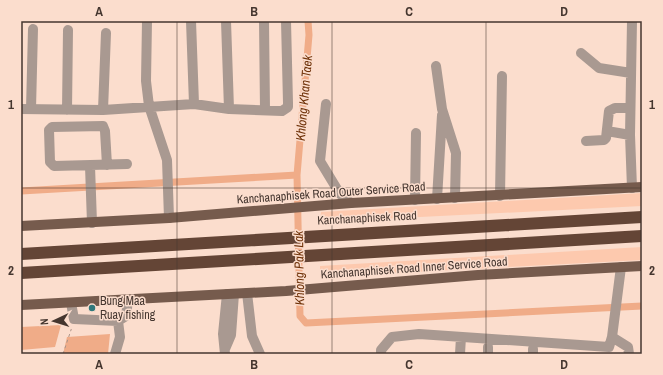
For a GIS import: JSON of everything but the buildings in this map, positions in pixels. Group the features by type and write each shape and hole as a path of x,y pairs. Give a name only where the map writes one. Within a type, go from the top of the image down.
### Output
{"highway":[{"name":"Kanchanaphisek Road","path":"21,254 286,237 642,217"},
{"path":"21,273 319,254 642,236"}],"main road":[{"name":"Kanchanaphisek Road Outer Service Road","path":"21,226 169,218 351,203 500,196 637,187"},
{"name":"Kanchanaphisek Road Inner Service Road","path":"21,305 286,291 478,275 642,266"}],"street":[{"path":"147,21 146,81 149,106 165,150 168,172 169,218"},
{"path":"190,21 194,104"},
{"path":"226,21 229,109"},
{"path":"264,21 265,110"},
{"path":"33,29 26,109 103,110 194,104 229,109 282,111 288,106 286,21"},
{"path":"632,21 630,135 637,187"},
{"path":"67,110 68,30"},
{"path":"103,110 106,34"},
{"path":"581,53 599,68 631,73"},
{"path":"436,66 442,109 456,153 455,198"},
{"path":"500,196 502,76"},
{"path":"326,104 320,161 340,194 351,203"},
{"path":"586,141 604,140 606,138 609,111 615,108 630,108"},
{"path":"437,199 442,109"},
{"path":"107,165 105,131 103,126 50,129 50,162 52,165 90,171 107,165 127,164"},
{"path":"607,131 630,135"},
{"path":"415,200 416,133"},
{"path":"90,171 92,223"},
{"path":"381,354 386,344 395,336 419,334 603,350 610,345 612,337 616,295 621,267"},
{"path":"247,293 252,336 260,354"},
{"path":"225,352 231,335 230,294"},
{"path":"71,303 74,319 118,321 126,316 128,300"},
{"path":"114,354 120,336 118,321"},
{"path":"460,354 461,337"},
{"path":"612,337 628,347 629,354"}],"path":[{"path":"63,354 74,319"}],"shaded area":[{"path":"642,193 642,206 320,222 321,212"},
{"path":"642,247 642,260 320,277 320,266"},
{"path":"61,325 55,347 21,350 21,327"},
{"path":"110,334 108,354 63,354 67,337"}],"waterway":[{"name":"Khlong Pak Lak","path":"308,21 309,35 297,175 300,316 306,323 642,306"},
{"name":"Khlong Pak Lak","path":"21,191 297,175"}],"place":[{"name":"Bung Maa Ruay fishing","path":"92,308"}],"water label":[{"name":"Khlong Khan Taek","path":"304,98"}]}
